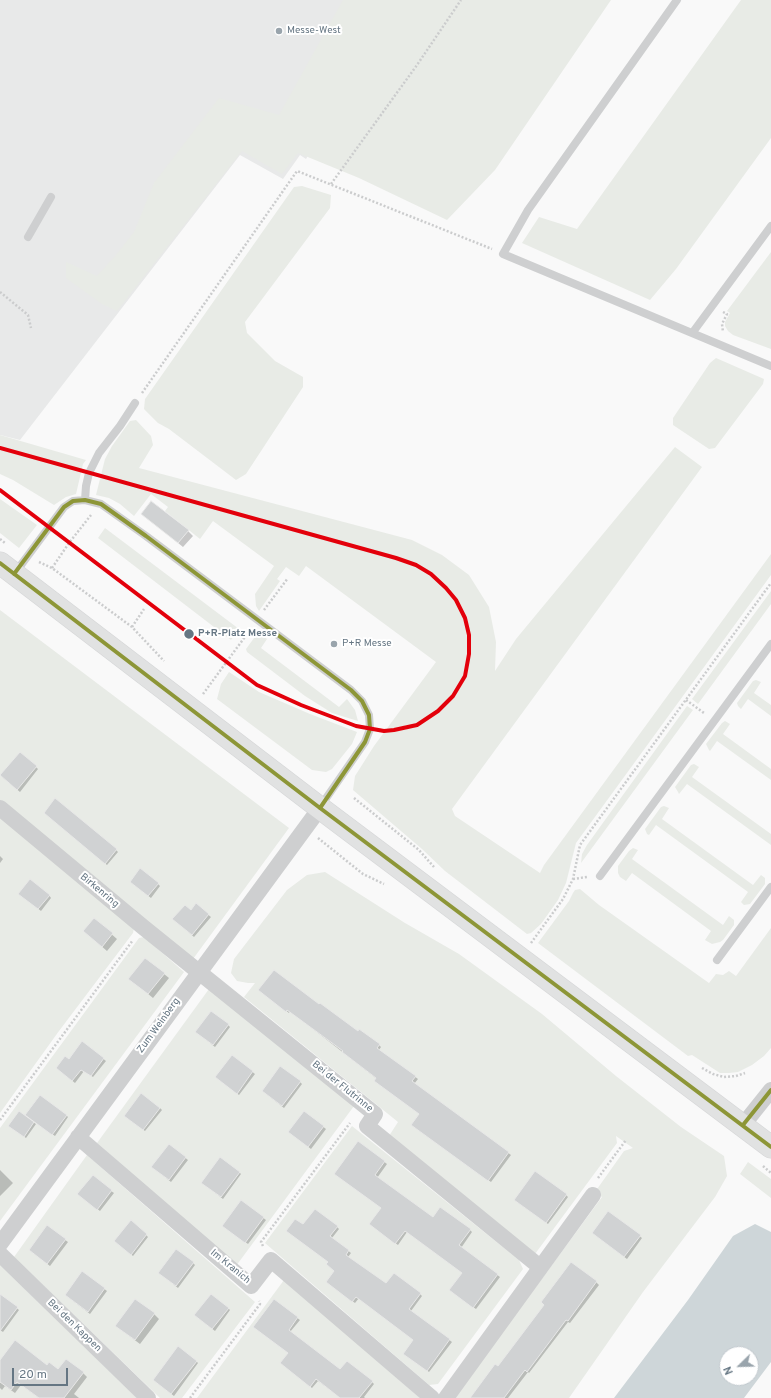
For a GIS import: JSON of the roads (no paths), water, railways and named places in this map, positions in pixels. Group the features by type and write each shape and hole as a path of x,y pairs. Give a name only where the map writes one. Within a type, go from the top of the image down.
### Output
{"main road":[{"path":"7,569 320,808 771,1147"}],"street":[{"name":"Birkenring","path":"0,808 199,972"},
{"name":"Zum Weinberg","path":"0,1244 320,808"},
{"name":"Bei der Flutrinne","path":"199,972 375,1114 367,1126 540,1267"},
{"path":"743,1125 771,1090"},
{"name":"Im Kranich","path":"78,1137 251,1286 271,1260 432,1398"},
{"path":"446,1398 593,1195"},
{"name":"Bei den Kappen","path":"0,1254 148,1398"}],"lane":[{"path":"677,0 528,210 503,254 693,332 771,366"},
{"path":"28,237 51,197"},
{"path":"693,332 771,226"},
{"path":"85,500 89,473 96,460 135,403"},
{"path":"7,569 26,556 64,507 73,501 85,500 101,504 351,690 362,701 369,715 370,729 365,742 320,808"},
{"path":"600,876 771,644"},
{"path":"717,960 771,887"}],"place":[{"name":"Messe-West","path":"279,31"},
{"name":"P+R-Platz Messe","path":"189,634"},
{"name":"P+R Messe","path":"334,644"}]}
